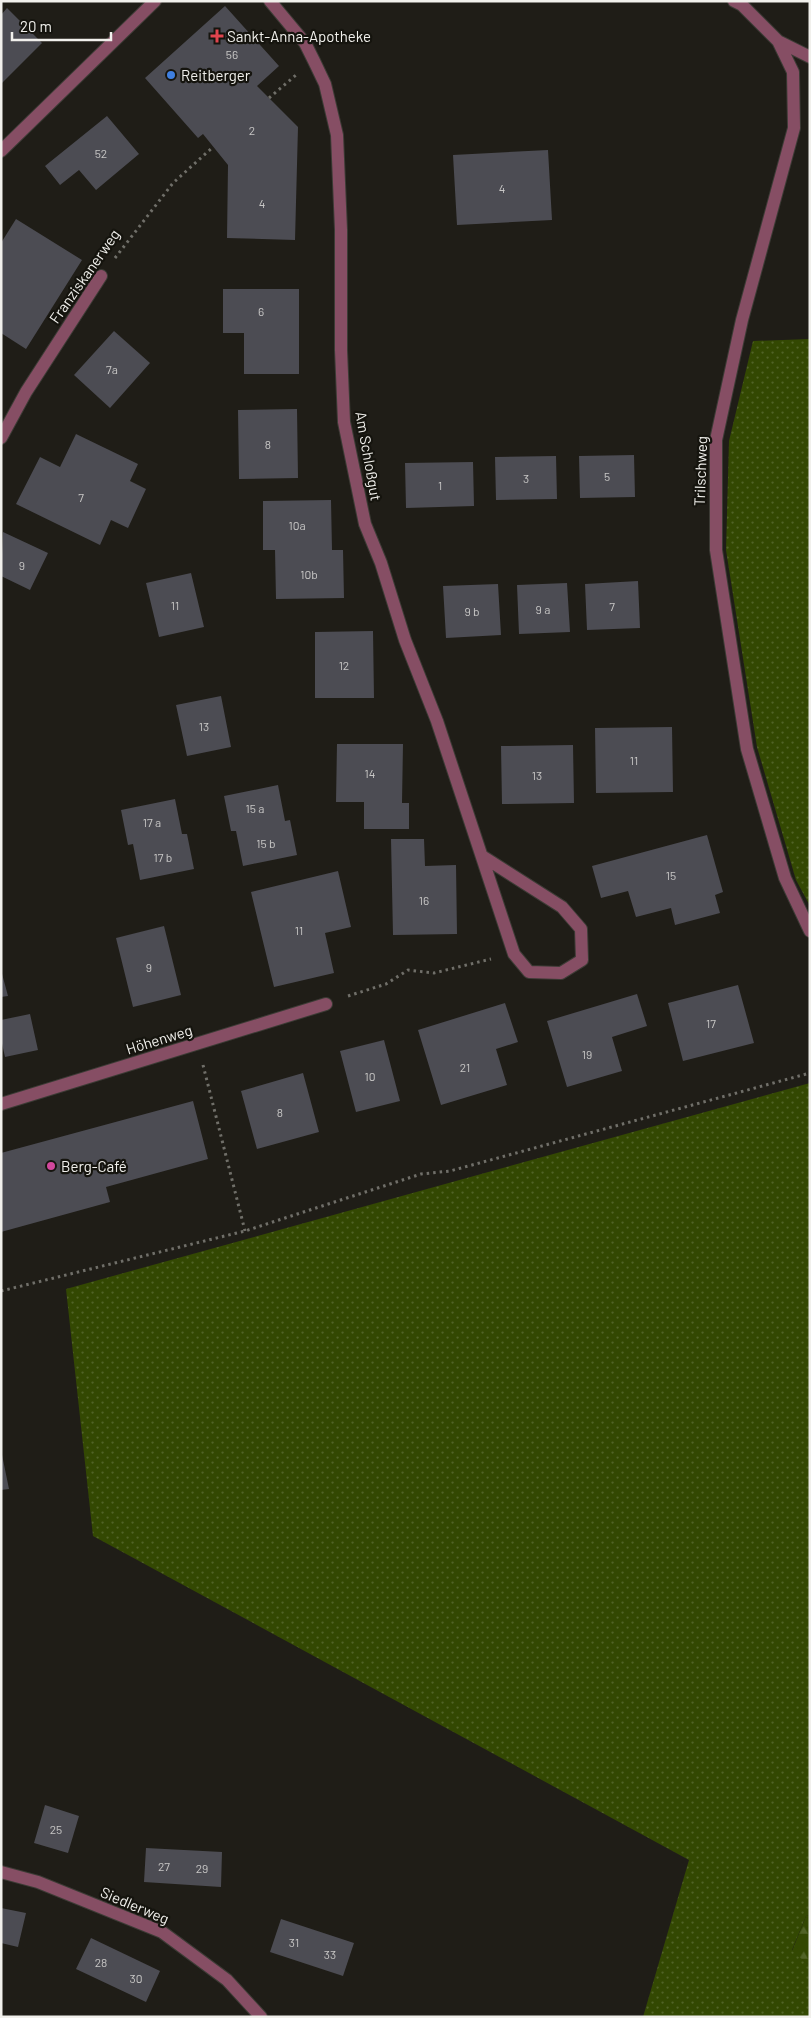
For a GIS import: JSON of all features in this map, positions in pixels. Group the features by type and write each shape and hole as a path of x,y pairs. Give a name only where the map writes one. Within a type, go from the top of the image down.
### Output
{"street":[{"path":"1,151 155,1"},
{"name":"Am Schloßgut","path":"270,1 305,43 325,84 337,135 341,230 341,350 344,422 365,524 381,563 405,640 438,721 482,856 514,954 529,972 561,973 582,960 581,929 562,906 482,856"},
{"name":"Trilschweg","path":"734,1 742,5 778,41 793,72 794,128 742,320 716,440 716,550 747,749 785,878 810,931"},
{"path":"778,41 810,57"},
{"name":"Franziskanerweg","path":"1,438 26,392 101,276"},
{"name":"Höhenweg","path":"1,1104 326,1004"},
{"name":"Siedlerweg","path":"1,1872 38,1882 162,1932 227,1980 261,2017"}],"path":[{"path":"268,98 314,61"},
{"name":"Franziskanerweg","path":"101,276 173,183 213,147"},
{"path":"326,1004 386,984 408,970 434,973 514,954"},
{"path":"197,1044 245,1231"},
{"path":"1,1291 245,1231 421,1174 450,1171 810,1072"}],"green space":[{"path":"810,339 810,906 796,880 757,747 726,550 729,441 753,341"},
{"path":"810,1083 810,1915 806,1916 792,1950 810,1966 810,2017 643,2017 689,1860 93,1536 66,1289"},
{"path":"810,1915 810,1966 792,1951 806,1916"}],"building":[{"path":"225,6 279,66 257,86 298,127 295,240 227,238 228,165 203,134 198,138 145,78"},
{"path":"7,8 42,43 1,84 1,15"},
{"path":"107,116 139,154 96,190 79,170 60,185 45,166"},
{"path":"548,150 552,220 457,225 453,155"},
{"path":"16,219 82,260 26,349 1,333 1,243"},
{"path":"223,289 299,289 299,374 244,374 244,333 223,333"},
{"path":"114,331 150,363 110,408 74,375"},
{"path":"297,409 298,478 239,479 238,410"},
{"path":"76,434 138,464 130,481 146,489 128,528 111,520 100,545 16,504 40,457 60,467"},
{"path":"634,455 635,497 580,498 579,456"},
{"path":"556,456 557,499 496,500 495,457"},
{"path":"473,462 474,506 406,508 405,463"},
{"path":"331,500 332,550 343,550 344,598 276,599 275,550 263,550 263,501"},
{"path":"3,532 48,553 30,590 1,576"},
{"path":"191,573 204,627 159,637 146,583"},
{"path":"638,581 640,628 587,630 585,584"},
{"path":"567,583 570,632 519,634 517,585"},
{"path":"498,584 501,635 446,638 443,586"},
{"path":"373,631 374,698 315,698 315,632"},
{"path":"221,696 231,747 187,756 176,705"},
{"path":"672,727 673,792 596,793 595,728"},
{"path":"337,744 403,744 402,803 409,803 409,829 364,829 364,802 336,802"},
{"path":"573,745 574,803 502,804 501,746"},
{"path":"278,785 285,821 290,820 297,855 243,866 236,831 231,831 224,796"},
{"path":"175,799 182,834 187,834 194,869 140,880 133,844 128,845 121,810"},
{"path":"707,835 723,892 715,895 720,913 675,925 671,908 636,917 628,891 601,898 592,866"},
{"path":"391,839 424,839 425,866 456,865 457,934 393,935"},
{"path":"338,871 351,927 325,933 334,973 274,987 251,892"},
{"path":"164,926 181,995 133,1007 116,938"},
{"path":"1,970 8,996 1,997"},
{"path":"738,985 754,1043 683,1061 668,1003"},
{"path":"637,994 647,1026 612,1037 622,1071 567,1087 547,1021"},
{"path":"505,1003 518,1042 496,1049 507,1085 441,1105 418,1030"},
{"path":"30,1014 38,1050 5,1057 1,1039 1,1020"},
{"path":"384,1040 400,1101 356,1112 340,1051"},
{"path":"303,1073 319,1132 257,1149 241,1091"},
{"path":"193,1101 208,1159 106,1187 110,1202 1,1232 1,1153"},
{"path":"1,1450 9,1489 1,1490"},
{"path":"45,1805 79,1816 68,1853 34,1843"},
{"path":"146,1848 222,1852 221,1887 144,1882"},
{"path":"1,1908 26,1913 18,1947 1,1943"},
{"path":"281,1919 354,1943 343,1976 270,1952"},
{"path":"91,1938 160,1971 146,2002 76,1969"}],"place":[{"name":"Sankt-Anna-Apotheke","path":"217,36"},
{"name":"Reitberger","path":"171,75"},
{"name":"Berg-Café","path":"51,1166"}]}
